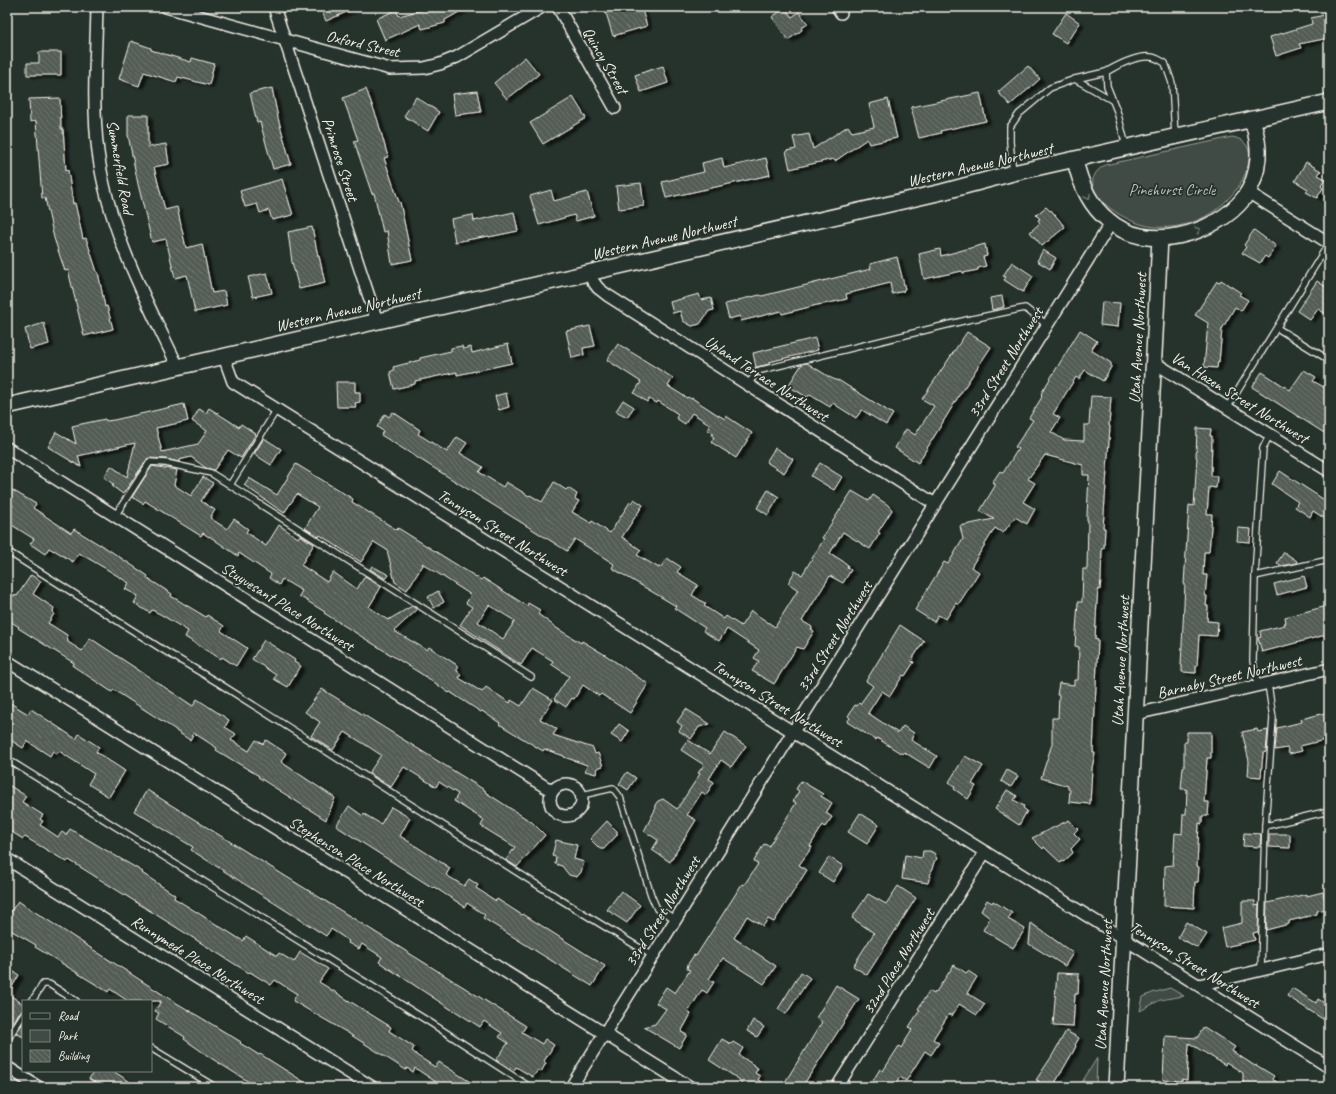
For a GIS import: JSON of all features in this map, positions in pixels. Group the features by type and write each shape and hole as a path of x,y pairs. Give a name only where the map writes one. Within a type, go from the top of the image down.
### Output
{"street":[{"name":"Summerfield Road","path":"97,7 94,111 98,153 104,184 113,219 126,254 178,367"},
{"name":"Oxford Street","path":"166,7 390,69 424,68 440,64 457,57 542,7"},
{"name":"Primrose Street","path":"274,7 377,321"},
{"name":"Quincy Street","path":"558,7 615,108"},
{"name":"Western Avenue Northwest","path":"7,406 934,194 1013,173 1329,102"},
{"path":"1076,160 1078,173 1085,192 1095,207 1111,223 1136,234 1160,238 1177,237 1209,225 1234,208 1248,192 1254,177 1258,160 1258,142 1252,119"},
{"path":"1248,192 1329,243"},
{"name":"33rd Street Northwest","path":"571,1087 1111,223"},
{"name":"Utah Avenue Northwest","path":"1116,1087 1160,238"},
{"name":"Upland Terrace Northwest","path":"587,273 598,288 607,295 935,504"},
{"name":"Tennyson Street Northwest","path":"224,356 233,382 1329,1067"},
{"name":"Van Hazen Street Northwest","path":"1154,363 1329,471"},
{"name":"Stuyvesant Place Northwest","path":"7,448 552,791"},
{"name":"Stephenson Place Northwest","path":"7,662 690,1087"},
{"name":"Barnaby Street Northwest","path":"1136,714 1329,669"},
{"path":"566,784 575,787 582,795 579,811 575,815 564,817 554,812 550,802 552,791 556,787 566,784"},
{"name":"32nd Place Northwest","path":"837,1087 985,852"},
{"name":"Runnymede Place Northwest","path":"7,859 372,1087"},
{"path":"1199,985 1329,954"},
{"path":"7,1067 37,1087"}],"lane":[{"path":"1013,173 1010,127 1019,114 1050,88 1075,79 1106,72 1122,63 1141,58 1151,57 1166,63 1172,83 1175,137"},
{"path":"1106,72 1107,86 1121,123 1126,148"},
{"path":"1075,79 1112,100"},
{"path":"1227,408 1329,243"},
{"path":"748,385 756,372 967,320 1025,308 1047,325"},
{"path":"1277,328 1329,360"},
{"path":"230,485 277,409"},
{"path":"1261,970 1265,826 1272,718 1263,685 1253,661 1255,576 1263,448 1270,434"},
{"path":"116,516 150,462 166,463 211,473 530,677"},
{"path":"7,551 558,898 653,956"},
{"path":"1255,576 1329,560"},
{"path":"7,759 431,1023 530,1087"},
{"path":"582,795 613,788 620,797 654,902 658,909 676,920"},
{"path":"1265,826 1329,811"},
{"path":"33,1000 43,984 46,984 74,1000"},
{"path":"7,1040 22,1017"},
{"path":"152,1049 215,1087"}],"green space":[{"name":"Pinehurst Circle","path":"1232,137 1242,141 1248,147 1249,151 1248,166 1240,184 1228,199 1218,208 1204,217 1188,224 1172,227 1155,227 1140,224 1118,214 1110,208 1097,195 1093,187 1093,180 1097,172 1105,165"},
{"path":"1170,988 1184,996 1160,1000 1140,1011 1143,997"},
{"path":"1097,1058 1096,1087 1079,1087"}],"building":[{"path":"320,7 358,7 326,21"},
{"path":"433,7 468,7 445,20 445,23 422,29 420,24 385,40 376,19 396,10 399,16"},
{"path":"602,7 641,7 647,26 613,36 607,16"},
{"path":"785,8 792,17 799,12 808,24 801,28 802,30 788,40 772,17"},
{"path":"1066,13 1080,23 1066,43 1052,34"},
{"path":"1329,14 1329,38 1299,44 1301,48 1276,56 1270,37 1312,24 1311,18"},
{"path":"131,41 151,48 151,50 191,62 192,58 214,64 209,85 178,77 176,82 144,72 139,86 119,79"},
{"path":"39,52 61,52 61,75 27,75 27,63 39,63"},
{"path":"525,57 539,74 507,99 494,83"},
{"path":"663,66 668,83 641,92 635,75"},
{"path":"1028,66 1040,79 1010,105 998,92"},
{"path":"272,88 278,118 291,164 273,169 260,122 257,123 250,93"},
{"path":"366,89 377,118 388,157 384,158 400,202 412,260 392,264 387,231 383,232 374,193 372,194 354,141 358,140 343,98"},
{"path":"477,91 481,112 455,115 452,94"},
{"path":"980,93 986,121 940,131 941,133 919,138 911,107"},
{"path":"416,97 439,112 428,131 404,116"},
{"path":"573,97 586,118 543,144 530,123"},
{"path":"60,98 61,129 63,129 66,171 68,170 73,204 75,203 83,239 86,238 98,272 105,307 107,306 113,329 84,336 68,270 65,271 54,238 45,198 42,198 36,121 30,122 29,99"},
{"path":"888,99 897,138 869,144 867,139 835,161 833,159 790,169 786,151 796,149 793,137 809,134 813,149 848,126 852,132 874,127 869,104"},
{"path":"128,115 148,115 148,147 166,144 169,164 154,167 165,210 177,207 186,248 202,244 212,293 224,291 227,305 195,312 187,275 175,278 166,239 152,242 128,135"},
{"path":"722,158 724,168 766,158 770,175 666,198 662,182 704,172 702,163"},
{"path":"1306,162 1321,171 1318,175 1325,179 1321,186 1323,188 1317,198 1306,192 1308,189 1295,181"},
{"path":"282,179 293,215 272,220 269,210 260,213 257,204 245,207 240,191"},
{"path":"641,183 644,206 619,209 616,186"},
{"path":"551,190 554,201 587,192 594,216 576,221 574,215 539,225 530,196"},
{"path":"1046,207 1050,211 1051,210 1065,227 1042,246 1030,232 1040,223 1038,220 1040,219 1036,215"},
{"path":"514,212 518,231 455,242 451,219 473,215 474,221"},
{"path":"312,227 325,283 299,289 292,262 288,232"},
{"path":"1254,230 1276,246 1268,258 1265,256 1260,263 1242,253 1246,247 1244,245"},
{"path":"985,244 987,256 983,257 986,266 978,268 978,270 963,273 962,271 924,279 919,254 940,249 941,256"},
{"path":"1043,250 1056,258 1050,269 1037,261"},
{"path":"897,257 905,289 903,290 904,291 892,294 890,283 846,294 847,299 782,314 781,311 741,321 740,316 729,319 725,304 871,269 870,264"},
{"path":"1012,262 1033,276 1023,292 1004,280 1006,277 1003,276"},
{"path":"267,273 272,293 253,297 248,277"},
{"path":"1221,280 1241,293 1239,295 1248,300 1241,311 1235,307 1222,329 1219,362 1218,361 1217,368 1204,367 1208,323 1195,315 1217,281 1220,282"},
{"path":"1317,281 1329,289 1329,316 1318,309 1310,320 1297,311"},
{"path":"699,294 701,300 711,298 714,310 709,311 700,324 692,326 683,321 680,311 673,313 670,302"},
{"path":"1002,296 1004,307 992,310 990,298"},
{"path":"1102,302 1120,303 1118,327 1100,325"},
{"path":"44,323 49,344 30,349 25,329"},
{"path":"590,326 595,346 583,348 584,355 572,358 566,331"},
{"path":"1080,330 1097,341 1091,350 1111,363 1111,367 1103,381 1085,370 1079,379 1076,377 1053,414 1060,418 1051,432 1064,440 1084,441 1084,425 1089,425 1091,396 1111,397 1103,528 1105,528 1104,548 1102,548 1101,578 1100,590 1098,590 1095,639 1098,640 1093,753 1095,753 1092,768 1090,804 1069,802 1070,790 1068,789 1068,786 1041,778 1052,744 1052,718 1058,718 1059,695 1057,695 1059,683 1074,685 1074,680 1078,680 1079,647 1075,646 1078,602 1082,602 1083,569 1087,569 1089,475 1083,475 1083,465 1045,455 1028,479 1035,483 1023,502 1035,509 1027,524 1015,517 1003,533 995,528 971,567 979,572 958,605 956,603 946,619 938,615 934,622 915,610 944,562 948,564 963,539 960,526 994,519 980,511 995,486 995,484 992,483 1000,471 1003,473 1018,449 1015,447 1033,420 1029,418 1042,397 1042,392"},
{"path":"967,332 991,347 960,394 918,463 895,448 906,429 915,435 934,406 922,399"},
{"path":"815,338 818,350 769,362 770,364 756,367 753,353"},
{"path":"508,344 512,363 457,375 457,372 415,381 415,384 394,389 390,372 394,370 393,367 420,360 420,358 451,351 451,348 462,346 463,349 471,347 472,353"},
{"path":"618,344 673,378 668,386 687,398 692,398 725,419 726,416 752,433 736,458 711,442 714,437 712,436 713,433 708,430 711,425 692,413 685,424 676,418 678,414 658,401 657,403 649,399 647,402 634,393 641,382 607,360"},
{"path":"807,363 893,414 886,425 862,410 856,418 833,403 830,407 810,395 807,397 788,386 802,364"},
{"path":"1304,370 1316,377 1313,381 1329,390 1329,436 1252,387 1262,372 1290,390"},
{"path":"336,382 355,382 355,392 360,392 360,402 355,403 356,407 337,407"},
{"path":"506,393 509,407 499,410 495,396"},
{"path":"623,400 634,407 627,417 616,411"},
{"path":"184,404 188,421 156,428 162,452 198,444 207,431 192,421 199,409 206,413 209,408 239,427 241,424 256,434 241,458 228,450 214,470 206,468 191,457 179,460 179,462 166,459 148,458 123,494 112,486 114,485 104,477 111,466 127,477 135,443 78,456 81,467 48,447 56,432 76,444 72,426 105,419 106,421 114,420"},
{"path":"393,412 420,430 418,434 447,452 457,437 467,443 460,453 483,467 479,472 503,487 506,482 542,502 554,482 566,490 568,488 577,494 575,499 579,501 572,512 591,523 592,521 610,533 630,502 631,503 634,499 643,505 622,537 641,550 637,555 659,568 667,558 681,567 677,572 698,585 692,595 706,604 704,606 724,619 726,616 741,626 751,611 775,627 798,590 788,583 795,571 802,575 824,539 822,538 852,491 869,501 873,495 888,505 892,510 878,532 880,533 870,549 843,532 830,553 848,565 847,567 851,570 843,583 830,576 802,621 812,627 811,629 814,631 803,649 797,647 774,684 752,671 759,661 754,658 759,650 727,629 719,641 703,631 705,628 674,608 676,606 612,568 614,564 575,539 567,551 381,435 383,431 377,427 385,414 389,417"},
{"path":"1197,428 1211,429 1211,476 1217,476 1216,488 1209,487 1207,514 1212,514 1209,552 1204,552 1203,575 1207,575 1205,596 1207,596 1206,606 1208,606 1207,621 1218,622 1217,636 1199,635 1196,673 1182,672 1181,665 1189,505 1194,506"},
{"path":"264,438 281,449 271,465 254,454"},
{"path":"775,448 793,459 784,473 766,462"},
{"path":"820,463 842,477 834,490 811,476"},
{"path":"296,464 353,499 352,502 397,530 398,528 481,580 483,578 527,606 528,603 540,610 538,614 558,629 607,656 648,684 630,713 601,694 599,696 583,685 574,699 572,698 566,707 554,699 569,676 551,664 553,661 532,648 521,665 460,625 472,607 466,603 471,595 422,563 423,565 407,590 395,582 387,550 374,542 361,562 320,535 319,537 305,528 318,507 297,494 284,513 244,485 249,478 277,495","holes":["489,605 515,621 503,639 478,622"]},
{"path":"152,466 177,470 174,485 191,496 203,477 213,483 201,501 215,510 210,518 227,529 234,519 248,529 246,532 266,546 279,525 298,538 300,535 314,544 301,565 327,582 333,572 357,589 365,576 381,587 369,607 388,620 412,606 417,610 394,631 427,650 429,647 457,665 457,671 461,674 459,678 482,692 486,687 510,703 511,700 521,706 533,688 553,700 540,719 557,729 553,735 593,748 595,754 598,753 603,766 597,768 596,774 585,771 587,765 544,749 543,751 499,724 500,723 482,711 481,712 450,692 449,693 431,680 324,613 325,612 299,596 302,591 282,579 279,585 269,578 271,574 239,553 238,556 209,536 203,533 201,536 145,501 143,504 132,497"},
{"path":"1280,471 1329,503 1329,521 1313,511 1310,517 1295,507 1298,502 1272,484"},
{"path":"7,487 36,504 33,508 71,533 74,529 100,544 148,576 147,578 172,594 171,596 224,626 221,631 247,648 236,666 222,657 221,659 185,637 188,631 160,614 152,610 150,613 134,603 138,596 125,589 129,583 108,570 79,553 73,562 54,550 49,548 45,554 30,544 34,539 7,522 7,514 13,505 7,501"},
{"path":"768,490 779,497 768,515 757,508"},
{"path":"1238,528 1251,529 1250,542 1237,541"},
{"path":"1284,552 1297,561 1296,563 1282,566 1277,563"},
{"path":"372,566 389,575 386,579 370,569"},
{"path":"31,575 41,581 33,594 54,608 54,614 48,623 67,635 68,642 82,651 90,638 193,706 197,699 229,720 225,727 236,734 231,740 249,751 256,740 263,744 266,740 286,753 281,762 335,798 326,820 216,750 217,748 194,733 190,740 114,690 112,692 73,666 74,663 18,628 19,627 7,619 7,592 13,596 17,596"},
{"path":"1304,576 1307,587 1277,595 1274,584"},
{"path":"438,591 444,602 434,608 428,597"},
{"path":"1327,606 1329,615 1329,634 1262,652 1258,638 1261,637 1260,631 1285,625 1285,617"},
{"path":"900,625 924,641 911,661 914,662 905,676 903,675 890,696 882,691 868,713 898,733 903,726 914,733 911,740 937,756 930,768 904,752 902,754 877,738 876,740 847,722 850,718 848,716 855,705 857,706 859,703 860,704 873,686 866,681"},
{"path":"264,640 295,660 294,662 301,666 288,687 274,679 276,675 252,659"},
{"path":"322,689 486,791 485,792 533,823 545,835 517,867 506,860 515,847 481,826 484,820 454,801 458,794 439,782 436,787 404,767 391,787 369,773 381,755 369,747 345,732 333,750 311,736 320,722 305,712"},
{"path":"7,701 28,714 31,709 76,739 79,734 99,747 96,752 125,771 109,797 88,784 94,774 59,751 57,754 53,751 50,756 27,741 23,748 7,738"},
{"path":"686,709 710,724 699,727 691,739 679,731 682,726 677,722"},
{"path":"1329,712 1329,739 1300,746 1302,751 1289,754 1287,748 1275,750 1277,728 1302,722 1301,719"},
{"path":"619,724 629,731 622,742 611,735"},
{"path":"1257,729 1258,732 1268,730 1266,752 1263,753 1261,777 1248,776 1249,761 1242,732"},
{"path":"725,732 746,746 731,767 721,760 709,779 714,782 706,795 702,792 687,815 696,820 670,862 652,850 658,840 644,831 656,808 655,805 658,801 663,799 677,809 700,774 698,773 704,765 681,750 688,740 710,754"},
{"path":"1187,732 1211,732 1211,758 1207,758 1204,802 1209,802 1208,816 1202,816 1202,824 1199,823 1197,866 1199,867 1198,882 1195,882 1194,908 1164,906 1165,866 1173,865 1175,833 1182,834 1183,814 1186,814 1187,789 1181,789 1184,767 1184,742 1187,742"},
{"path":"965,756 983,766 972,784 976,786 968,799 954,789 955,787 949,782"},
{"path":"1007,770 1018,776 1011,787 1001,781"},
{"path":"627,772 636,778 628,790 619,784"},
{"path":"801,781 823,794 821,796 832,803 826,813 832,817 825,827 823,825 810,846 812,847 799,865 807,870 774,922 768,919 763,926 747,916 734,938 776,966 764,984 723,958 709,979 714,982 707,993 702,990 688,1012 691,1014 681,1032 687,1035 679,1048 644,1027 655,1024 666,1009 656,1003 666,987 675,993 690,970 687,969 688,964 694,955 696,956 742,884 744,885 758,864 754,861 764,844 769,846 796,803 793,801 799,791 796,789"},
{"path":"7,784 26,796 22,802 43,815 40,819 43,821 40,825 58,837 62,832 66,835 70,829 143,872 142,873 175,895 174,898 243,941 246,936 277,956 279,953 294,962 300,952 328,969 319,982 391,1027 389,1031 414,1047 412,1051 416,1055 435,1067 439,1062 478,1087 433,1087 436,1082 415,1068 413,1072 407,1068 406,1070 348,1033 293,1001 297,994 275,980 271,985 250,972 249,973 69,860 67,862 25,837 23,839 7,829"},
{"path":"147,790 526,1026 522,1032 542,1044 545,1039 554,1045 544,1061 546,1063 541,1072 538,1070 533,1077 516,1067 514,1070 496,1060 508,1043 499,1037 502,1033 484,1021 480,1027 452,1010 379,962 382,957 362,944 359,949 348,943 349,941 331,929 326,936 191,850 193,847 134,811"},
{"path":"1007,790 1017,796 1014,800 1024,806 1023,808 1027,811 1019,825 995,809"},
{"path":"349,806 363,816 364,814 381,824 391,807 410,818 400,836 450,868 446,875 464,886 469,879 478,885 476,888 496,901 497,899 522,915 523,914 605,966 592,986 483,918 485,915 467,903 465,907 336,826"},
{"path":"860,813 879,825 867,844 848,832"},
{"path":"1069,820 1078,829 1074,833 1080,839 1071,849 1073,853 1061,863 1032,838"},
{"path":"607,821 617,831 617,835 604,849 600,849 590,839"},
{"path":"1244,833 1261,834 1260,847 1243,846"},
{"path":"1269,834 1290,834 1290,848 1269,847"},
{"path":"556,840 577,845 574,859 584,862 581,872 577,877 569,875 562,866 555,864 556,857 552,856"},
{"path":"923,851 930,851 934,853 937,859 934,862 928,883 902,879 905,855 922,858"},
{"path":"829,857 843,866 833,882 819,873"},
{"path":"898,886 916,898 867,975 853,966 874,933 852,918 868,894 886,904"},
{"path":"621,891 640,905 627,923 607,910"},
{"path":"1323,892 1327,909 1317,911 1317,914 1289,921 1289,924 1266,930 1267,903"},
{"path":"987,900 992,903 993,901 1012,913 1008,919 1025,929 1013,948 983,930 990,918 981,911"},
{"path":"18,901 165,996 312,1087 257,1087 211,1058 184,1039 185,1037 156,1019 159,1013 155,1011 161,1001 126,1000 110,989 108,992 7,928 7,917"},
{"path":"1242,901 1255,901 1255,906 1259,905 1258,932 1253,933 1255,940 1225,947 1221,928 1242,923"},
{"path":"1186,922 1207,934 1198,948 1178,937"},
{"path":"1031,923 1073,953 1065,966 1029,944"},
{"path":"954,965 966,973 968,971 977,977 967,993 985,1004 977,1015 959,1004 952,1016 949,1014 933,1039 939,1043 931,1055 925,1051 906,1081 900,1077 894,1087 869,1087 880,1069 883,1071 899,1046 901,1048 912,1030 909,1027 920,1010 918,1009 929,991 934,994 936,992"},
{"path":"7,968 19,975 8,994 22,1003 22,1012 19,1013 9,1029 7,1027"},
{"path":"801,972 810,978 786,1014 778,1009"},
{"path":"1057,973 1079,974 1078,994 1075,994 1073,1027 1053,1026"},
{"path":"836,985 859,999 802,1087 782,1087 822,1022 816,1018"},
{"path":"1292,988 1316,1003 1318,999 1329,1006 1329,1023 1287,996"},
{"path":"753,1020 764,1027 757,1037 747,1031"},
{"path":"22,1024 22,1036 16,1033"},
{"path":"1204,1027 1235,1047 1232,1051 1274,1076 1272,1079 1285,1087 1243,1087 1243,1073 1226,1062 1225,1065 1189,1043 1187,1080 1163,1080 1165,1036 1197,1038"},
{"path":"1066,1031 1079,1038 1073,1052 1055,1083 1051,1087 1035,1087 1039,1081 1036,1080"},
{"path":"722,1039 731,1044 733,1042 743,1048 739,1055 758,1068 755,1073 760,1076 758,1080 769,1087 747,1087 739,1082 740,1080 709,1060"},
{"path":"93,1072 115,1072 138,1087 103,1087 89,1079"}]}
